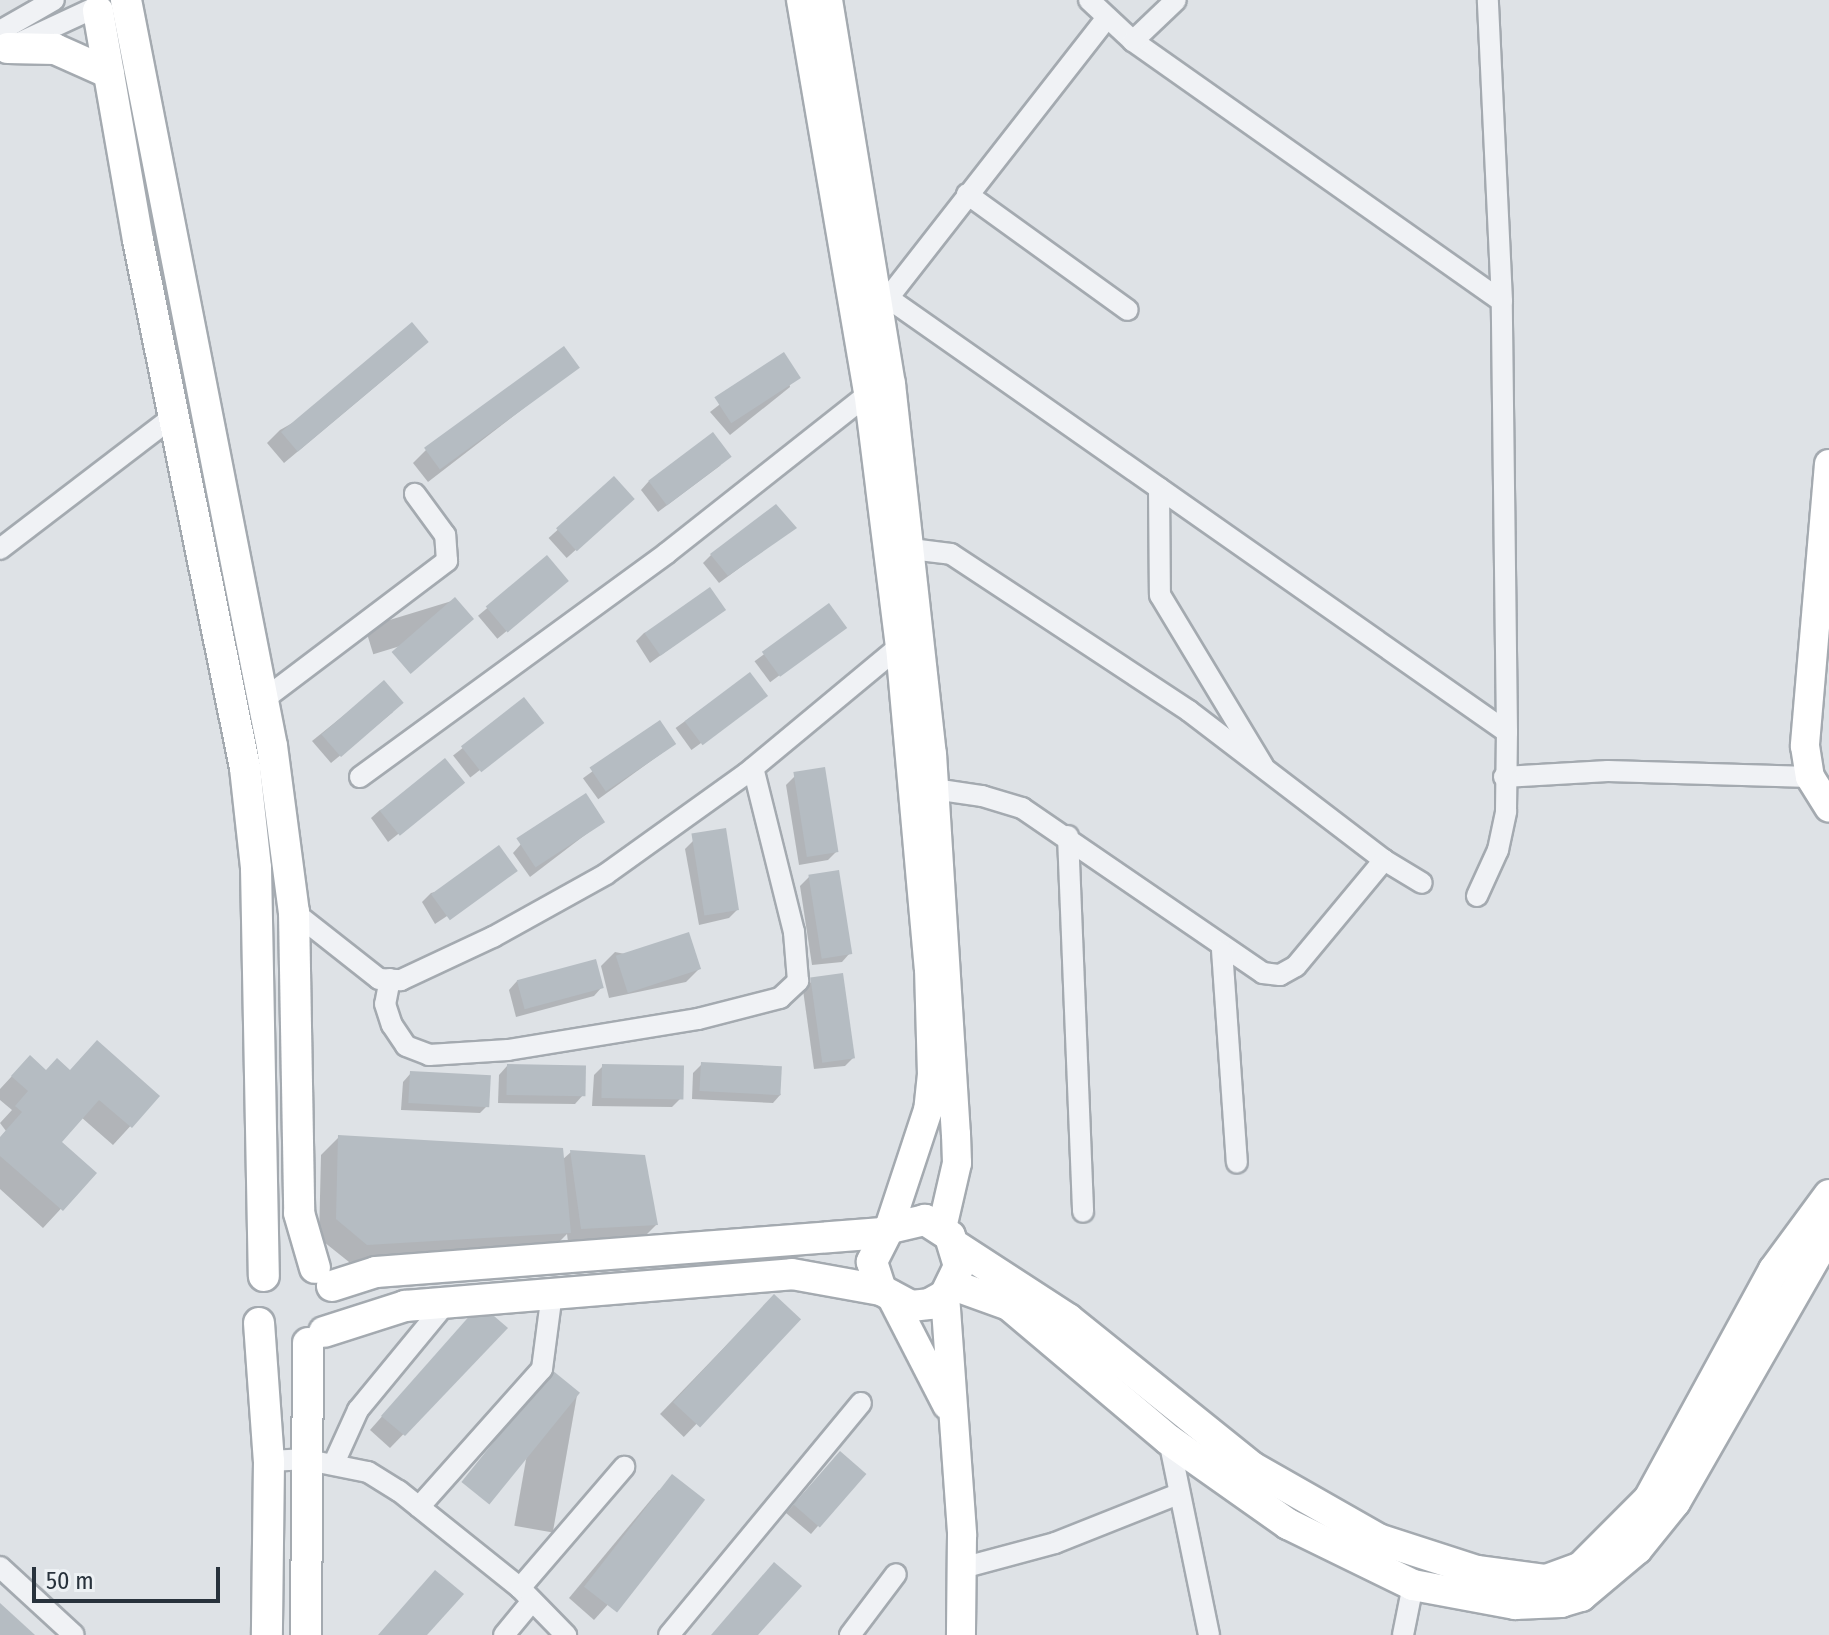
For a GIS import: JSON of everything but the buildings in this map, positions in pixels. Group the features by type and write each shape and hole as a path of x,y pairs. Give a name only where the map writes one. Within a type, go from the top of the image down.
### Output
{"main road":[{"path":"801,0 911,549 934,789 957,1148 949,1237 959,1266 949,1290 951,1412 962,1568 961,1635"},
{"path":"828,0 883,300 879,387 929,968 932,1074 920,1144 872,1262 951,1412"},
{"path":"104,4 109,73 245,768 256,868 264,1276 254,1299 259,1323 269,1461 267,1635"},
{"path":"104,4 263,700 294,912 299,1213 335,1310 316,1337 303,1459 306,1635"},
{"path":"3,45 55,49 109,73"},
{"path":"1829,464 1805,718 1810,777 1829,808"},
{"path":"264,1276 288,1263 323,1277 886,1231 925,1220 1068,1319 1252,1467 1378,1539 1477,1571 1546,1580 1581,1567 1649,1499 1774,1270 1829,1195"},
{"path":"259,1323 279,1342 316,1337 405,1306 792,1274 887,1295 911,1306 949,1290 1009,1305 1169,1440 1288,1524 1413,1585 1515,1604 1561,1602 1601,1581 1637,1549 1675,1502 1829,1233"}],"street":[{"path":"3,45 54,0"},
{"path":"1089,0 1133,41 1502,301"},
{"path":"1133,41 1176,0"},
{"path":"1477,896 1498,850 1506,811 1504,777 1507,732 1502,301 1488,0"},
{"path":"3,45 104,4"},
{"path":"1107,18 883,300 1159,488 1507,732"},
{"path":"967,194 1128,310"},
{"path":"360,777 667,553 879,387"},
{"path":"0,549 174,416"},
{"path":"1159,488 1160,595 1267,774"},
{"path":"263,700 447,561 445,535 415,494"},
{"path":"911,549 951,554 1189,711 1267,774 1384,860 1422,883"},
{"path":"294,912 379,979 401,980 493,937 606,874 753,768 900,646"},
{"path":"390,979 385,1004 392,1025 406,1046 429,1055 508,1050 732,1012 780,998 798,981 794,932 753,768"},
{"path":"1504,777 1608,771 1810,777"},
{"path":"934,789 982,796 1022,808 1068,836 1222,950 1263,973 1280,975 1296,966 1384,860"},
{"path":"1068,836 1083,1212"},
{"path":"1222,950 1237,1162"},
{"path":"419,1507 542,1369 552,1293"},
{"path":"334,1463 358,1410 447,1302"},
{"path":"669,1635 861,1403"},
{"path":"1169,1440 1209,1635"},
{"path":"269,1461 303,1459 368,1472 419,1507 526,1595 566,1635"},
{"path":"504,1635 526,1595 624,1467"},
{"path":"962,1568 1055,1543 1178,1494"},
{"path":"0,1567 74,1635"},
{"path":"850,1635 896,1574"},
{"path":"1403,1635 1413,1585"}]}
